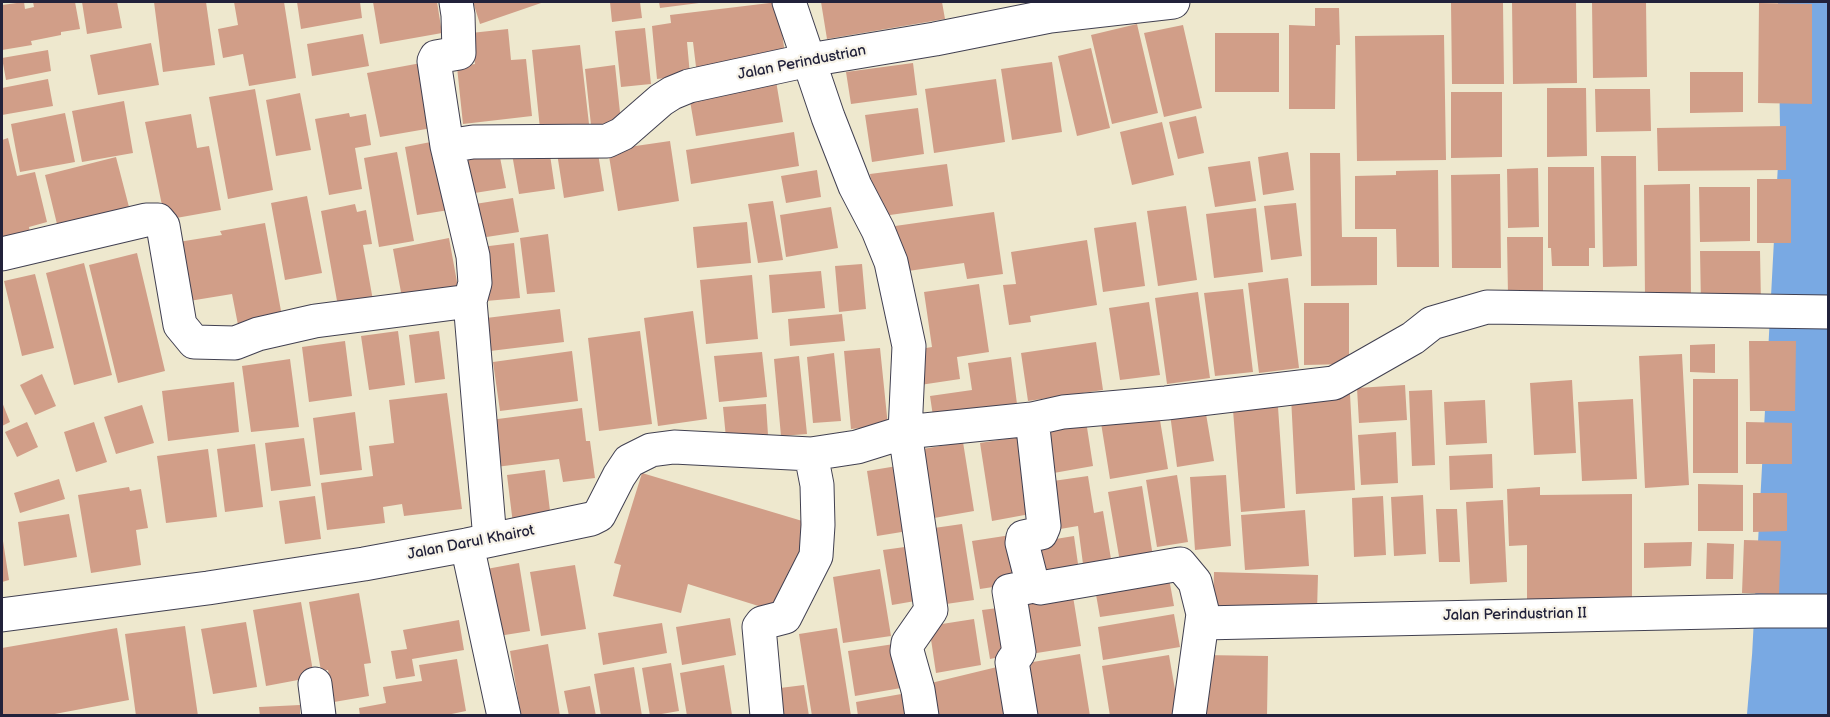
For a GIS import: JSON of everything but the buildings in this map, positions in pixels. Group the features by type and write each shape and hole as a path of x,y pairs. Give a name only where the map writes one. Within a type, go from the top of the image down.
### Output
{"street":[{"path":"456,2 459,53 436,57 434,61 447,146 473,256 475,283 470,301 478,543 504,716"},
{"path":"789,2 828,117 855,186 878,230 891,262 909,346 905,432 931,604 931,610 908,643 907,651 918,690 922,716"},
{"name":"Jalan Perindustrian","path":"447,146 473,142 607,141 622,134 648,110 672,93 689,87 808,60 934,39 1050,16 1173,2"},
{"path":"2,254 146,220 158,220 163,226 180,325 194,342 235,343 258,334 315,321 470,301"},
{"name":"Jalan Darul Khairot","path":"2,615 364,564 591,519 599,515 629,461 651,450 674,447 811,454 857,447 905,432 1032,419 1064,412 1202,399 1334,383 1413,338 1432,323 1487,307 1828,312"},
{"path":"1032,419 1044,526 1041,533 1023,537 1022,543 1033,586"},
{"path":"767,716 759,627 762,623 785,617 816,556 818,485 811,454"},
{"path":"1021,716 1012,662 1019,652 1009,591 1033,586 1040,588 1179,564 1195,582 1203,614 1190,716"},
{"name":"Jalan Perindustrian II","path":"1202,623 1760,610 1822,611"}],"waterway":[{"path":"1787,716 1820,127 1818,2"}]}
